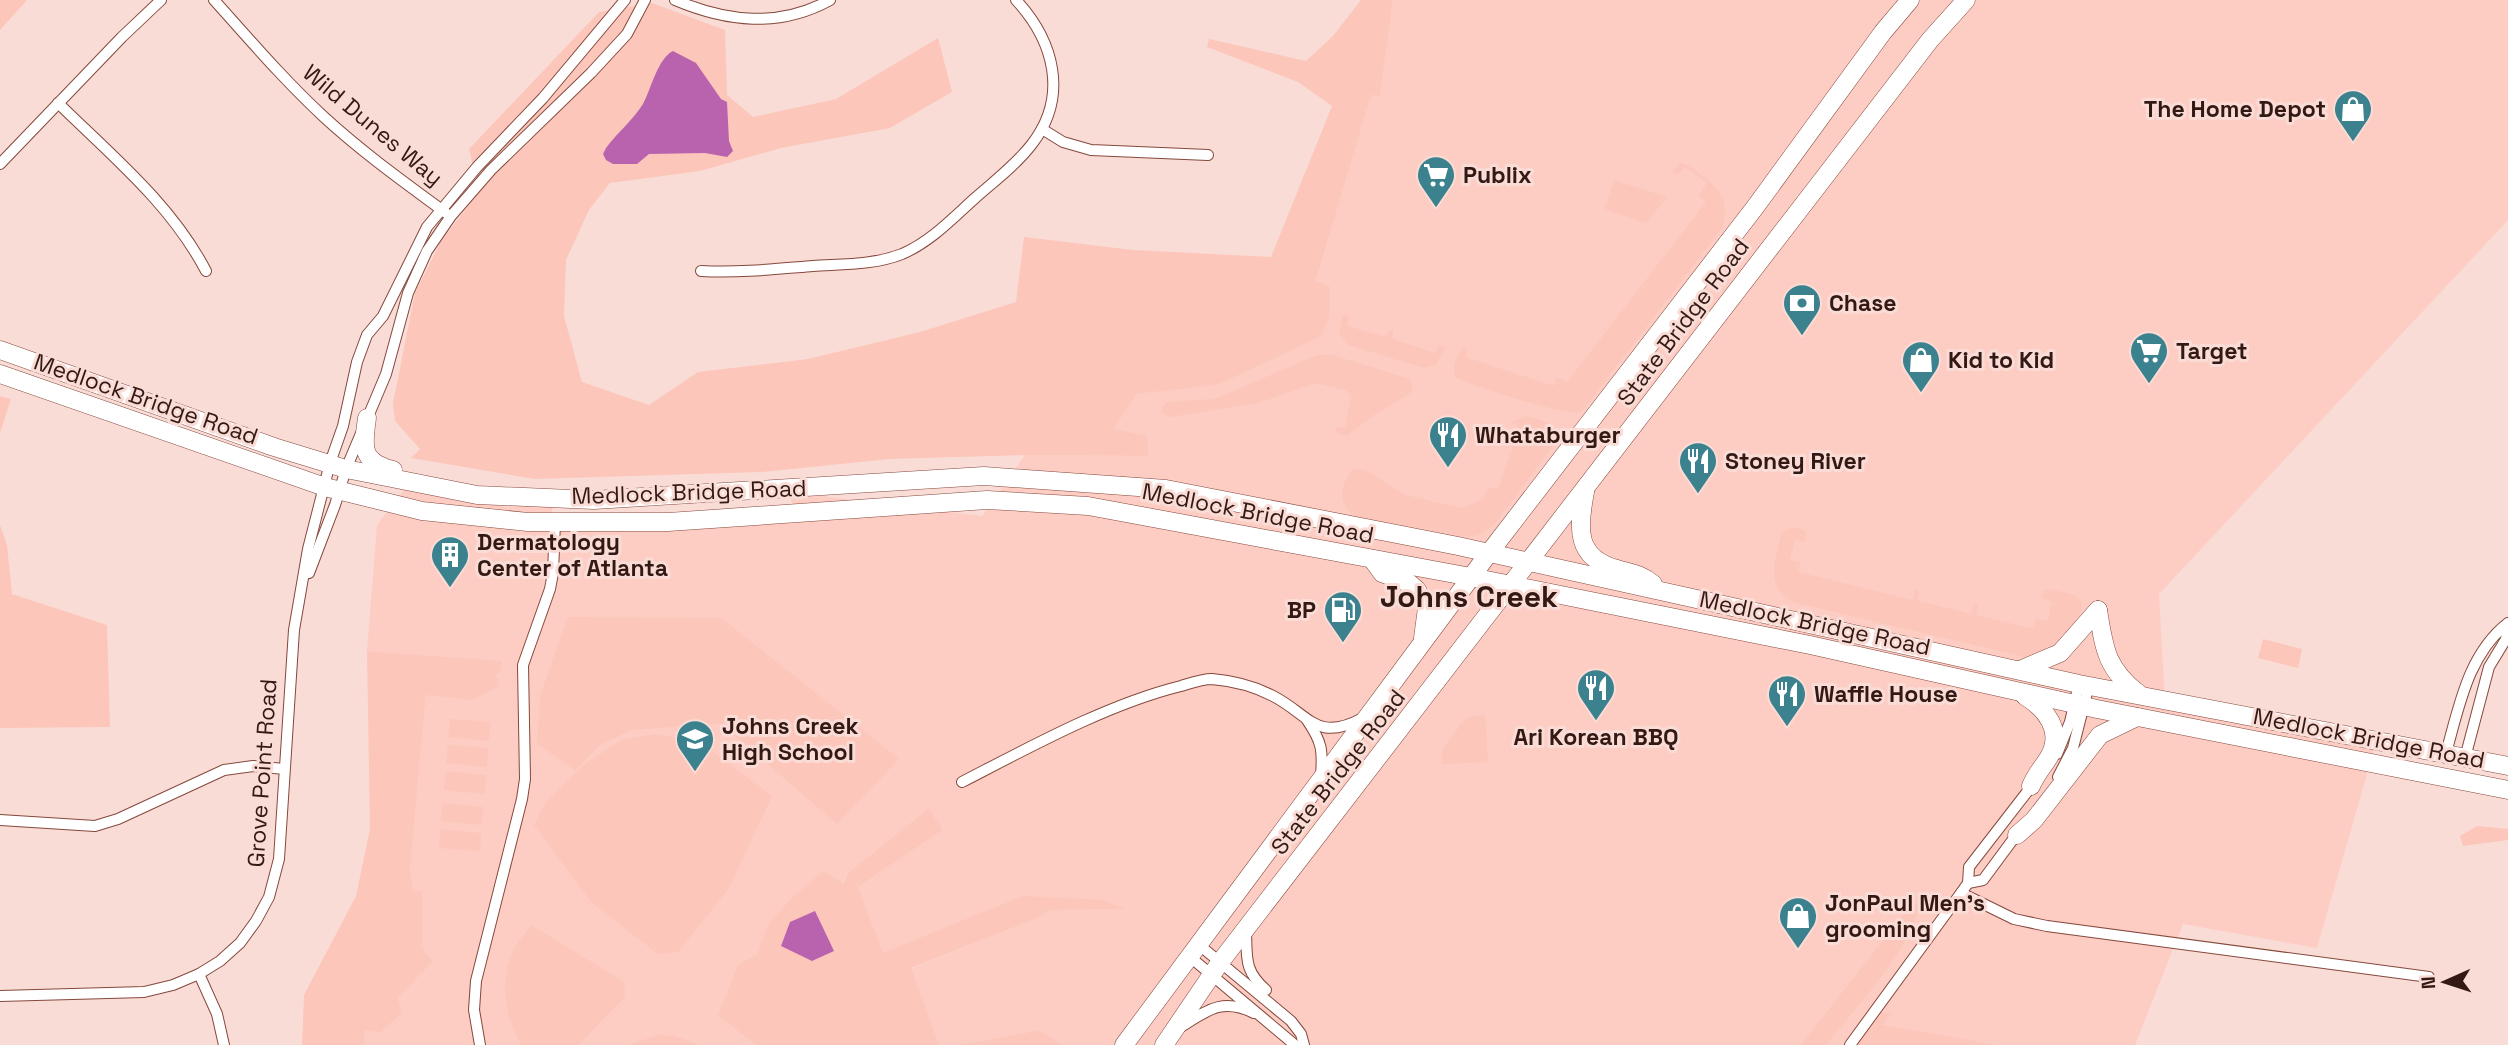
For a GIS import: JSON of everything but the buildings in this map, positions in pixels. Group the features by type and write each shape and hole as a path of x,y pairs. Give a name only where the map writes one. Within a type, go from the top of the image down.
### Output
{"highway":[{"name":"State Bridge Road","path":"1124,1045 1489,553 1910,0"},
{"name":"State Bridge Road","path":"1169,1038 1216,967 1930,40 1966,0"},
{"name":"Medlock Bridge Road","path":"0,351 274,447 338,466 477,495 594,500 984,476 1166,489 1489,553 2084,685 2508,766"},
{"name":"Medlock Bridge Road","path":"0,374 332,488 422,511 528,522 668,522 987,499 1088,506 1471,577 1810,645 2137,717 2508,790"},
{"name":"Medlock Bridge Road","path":"367,418 365,453 377,466 417,475 512,487 537,493 547,499"},
{"path":"1585,489 1579,526 1587,552 1601,565 1644,576 1663,593"},
{"path":"1372,559 1382,573 1409,583 1423,600 1428,617 1422,643"},
{"path":"2018,670 2060,653 2098,610 2104,648 2115,672 2141,696"},
{"path":"2019,692 2047,713 2054,735 2052,750 2031,786"},
{"path":"2017,835 2034,820 2100,735 2137,717"}],"street":[{"path":"0,164 161,0"},
{"name":"Wild Dunes Way","path":"214,0 324,117 386,169 447,213"},
{"path":"338,466 367,418 386,374 408,293 447,213 477,167 543,98 625,0"},
{"path":"338,466 343,426 367,335 383,316 427,227 447,213 591,73 627,34 645,0"},
{"path":"675,0 704,12 737,19 773,19 796,14 831,0"},
{"path":"701,271 727,273 865,263 903,253 933,236 1018,160 1042,128 1053,93 1051,57 1038,26 1016,0"},
{"path":"58,103 156,199 196,251 206,271"},
{"path":"1042,128 1063,142 1091,149 1208,155"},
{"name":"Grove Point Road","path":"332,488 338,466"},
{"name":"Grove Point Road","path":"0,996 144,992 173,985 220,961 240,943 256,921 269,898 279,859 294,631 308,549 338,466"},
{"path":"480,1045 474,1010 476,981 526,779 523,665 550,589 555,522"},
{"path":"2446,753 2477,658 2496,632 2508,625"},
{"path":"2465,758 2489,667 2506,639 2508,625"},
{"path":"962,782 1046,739 1155,692 1209,679 1249,684 1276,697 1307,720 1326,728 1338,729 1368,715"},
{"path":"1965,888 1983,880 2065,766 2073,747 2084,685"},
{"path":"1850,1045 1965,888 1969,867 2056,755 2079,705"},
{"path":"1307,720 1319,737 1323,750 1321,780"},
{"path":"0,820 95,826 118,819 224,770 253,766 284,769"},
{"path":"1965,888 2014,919 2047,926 2429,977"},
{"path":"1246,931 1247,964 1252,975 1273,996 1276,1007"},
{"path":"1194,950 1276,1007 1301,1034 1304,1045"},
{"path":"1216,967 1295,1045"},
{"path":"199,974 217,1014 224,1045"},
{"path":"1169,1038 1214,1007 1224,1005 1243,1008 1266,1019"}],"shaded area":[{"path":"0,0 27,0 0,30"},
{"path":"1361,0 1393,0 1380,96 1371,95 1316,281 1330,287 1329,317 1321,336 1217,385 1137,394 1113,429 1147,436 1148,456 1025,455 890,459 761,472 535,479 411,458 420,449 395,421 393,403 415,293 441,241 479,192 469,149 599,12 652,3 725,30 727,95 753,117 836,99 938,38 952,92 890,128 781,148 700,171 610,183 589,210 566,260 564,316 582,382 649,405 698,372 808,359 920,332 1016,302 1024,237 1133,250 1271,257 1332,106 1298,82 1207,47 1209,39 1306,61 1333,36"},
{"path":"1393,0 2508,0 2508,220 2159,594 2165,705 2377,739 2317,948 2183,924 2135,1045 1063,1045 1040,1030 958,1045 939,1045 910,969 1040,917 1049,910 1123,909 1022,896 883,954 858,887 943,830 929,808 848,873 842,884 768,924 757,955 718,1016 756,1045 364,1045 365,1030 382,1031 402,1013 398,998 433,961 422,948 422,891 413,892 410,870 426,695 496,675 502,661 367,651 377,525 407,486 504,507 553,505 550,521 795,515 789,492 982,516 1025,455 1147,456 1112,429 1137,394 1217,385 1316,282 1371,94 1380,95"},
{"path":"673,51 696,63 721,99 727,102 729,141 733,151 727,157 705,153 649,154 637,164 613,164 606,160 603,154 606,148 639,110 663,60"},
{"path":"1680,163 1696,170 1722,197 1725,210 1722,228 1583,410 1562,411 1531,403 1476,386 1454,376 1454,364 1463,347 1467,349 1465,357 1554,386 1556,377 1567,382 1706,202 1699,196 1707,183 1685,167 1675,174 1673,171"},
{"path":"1614,180 1667,197 1646,223 1605,209"},
{"path":"1343,315 1349,318 1347,326 1386,337 1389,330 1393,330 1393,339 1435,353 1439,345 1445,349 1436,364 1424,368 1349,345 1339,334"},
{"path":"1317,355 1332,355 1410,379 1413,387 1411,393 1374,415 1347,436 1338,434 1335,430 1337,427 1345,428 1351,396 1346,390 1315,383 1258,403 1170,417 1162,413 1167,402 1215,399"},
{"path":"0,396 11,399 0,433"},
{"path":"1525,416 1543,421 1552,427 1554,445 1494,525 1478,535 1468,537 1357,517 1343,501 1343,488 1353,469 1365,470 1405,495 1461,508 1483,499 1488,487 1498,489 1520,427 1512,422"},
{"path":"0,525 7,545 12,594 107,625 110,727 0,728"},
{"path":"1792,527 1804,530 1806,534 1805,542 1795,539 1790,560 1800,563 1798,572 1912,600 1915,590 1919,591 1918,601 1971,614 1974,604 1978,605 1976,615 2034,629 2036,619 2048,621 2052,602 2041,598 2048,589 2075,596 2080,601 2080,615 2055,652 2025,657 1793,602 1778,587 1774,571 1782,532"},
{"path":"568,617 721,618 899,759 837,824 720,723 632,730 601,744 575,770 537,744 540,696"},
{"path":"2263,639 2302,649 2298,668 2258,658"},
{"path":"367,651 502,661 500,672 496,675 499,686 472,700 426,695 410,870 413,891 422,891 422,948 433,961 398,998 402,1013 381,1032 365,1030 364,1045 302,1045 304,995 356,896 370,829"},
{"path":"1485,715 1488,762 1443,764 1442,750 1462,723 1468,717"},
{"path":"450,719 490,722 489,741 448,737"},
{"path":"654,734 698,741 772,796 729,888 678,952 658,954 591,902 534,825 546,802 580,768 621,740"},
{"path":"448,745 488,748 487,767 446,763"},
{"path":"446,771 486,775 485,794 444,790"},
{"path":"443,803 483,807 482,825 441,821"},
{"path":"929,808 943,830 858,887 883,953 1022,896 1103,900 1125,909 1049,910 1040,917 911,968 939,1045 756,1045 718,1016 738,965 757,955 768,924 793,897 823,871 843,884 848,873"},
{"path":"2477,826 2508,829 2508,840 2463,846 2460,836"},
{"path":"441,829 481,833 480,851 439,848"},
{"path":"1918,905 1914,921 1895,958 1826,1045 1801,1045 1910,906"},
{"path":"815,911 834,951 812,961 781,946 790,922"},
{"path":"531,925 624,982 625,997 578,1045 522,1045 516,1035 508,1012 506,976 512,953"},
{"path":"1882,1013 1892,1013 1882,1025 1996,1045 1857,1045"},
{"path":"1040,1030 1063,1045 958,1045"},
{"path":"658,1035 674,1036 700,1045 629,1045"}],"place":[{"name":"The Home Depot","path":"2353,143"},
{"name":"Publix","path":"1436,209"},
{"name":"Chase","path":"1802,337"},
{"name":"Target","path":"2149,385"},
{"name":"Kid to Kid","path":"1921,394"},
{"name":"Whataburger","path":"1448,469"},
{"name":"Stoney River","path":"1698,495"},
{"name":"Dermatology Center of Atlanta","path":"450,589"},
{"name":"BP","path":"1343,644"},
{"name":"Ari Korean BBQ","path":"1596,722"},
{"name":"Waffle House","path":"1787,728"},
{"name":"Johns Creek High School","path":"695,773"},
{"name":"JonPaul Men's grooming","path":"1798,950"}],"district":[{"name":"Johns Creek","path":"1469,597"}]}
